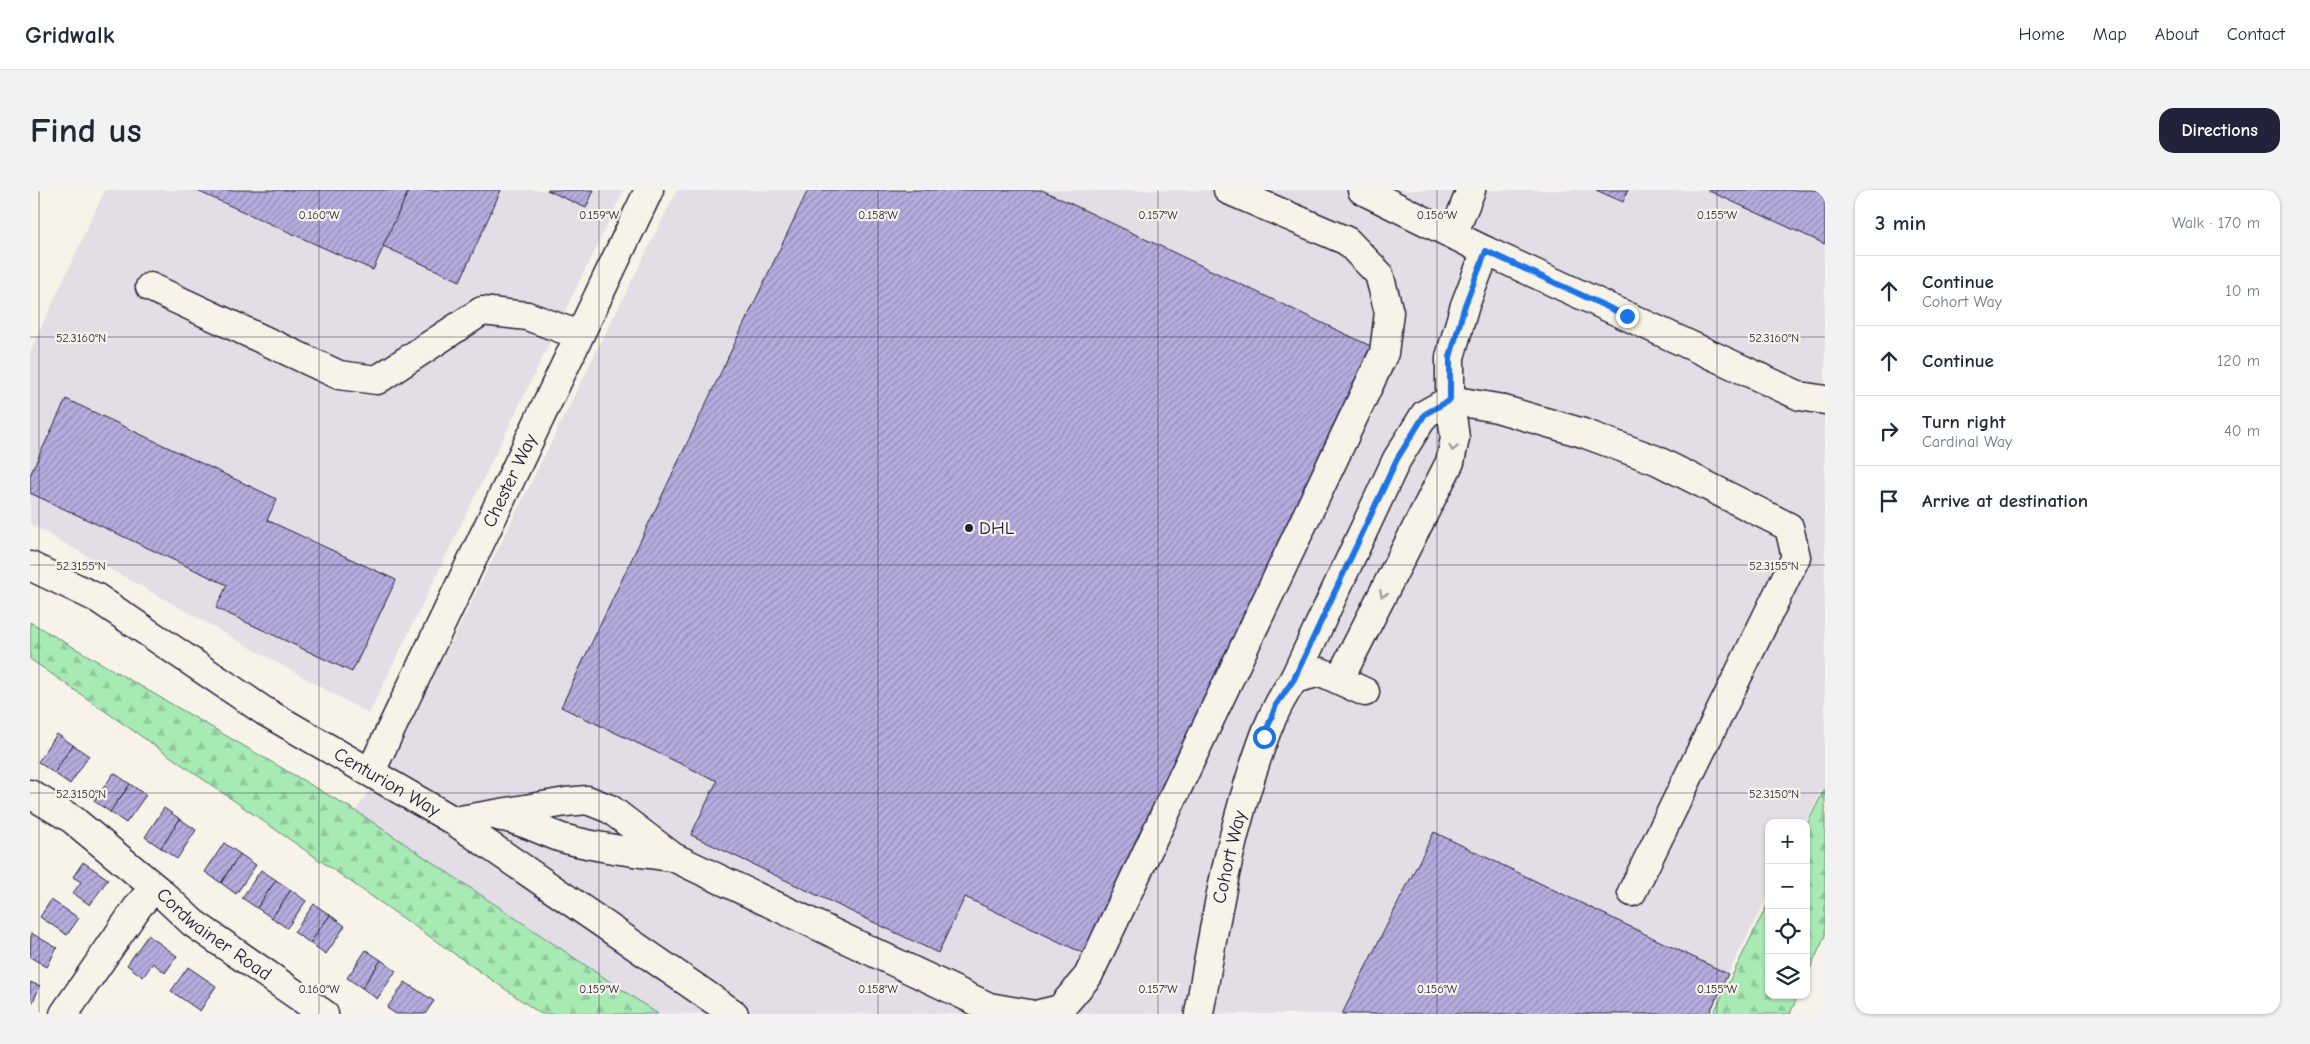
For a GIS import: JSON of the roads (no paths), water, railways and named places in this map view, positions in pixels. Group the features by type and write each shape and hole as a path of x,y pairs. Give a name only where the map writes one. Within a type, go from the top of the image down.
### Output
{"street":[{"name":"Chester Way","path":"371,771 649,190"},
{"path":"1039,1014 1060,1009 1088,976 1384,353 1389,312 1379,274 1347,241 1228,190"},
{"path":"1362,190 1486,251 1800,396 1825,400"},
{"path":"1453,235 1472,190"},
{"path":"1340,678 1450,462 1454,438 1450,400 1450,357 1465,305 1486,251"},
{"path":"150,287 339,376 376,380 482,311 527,316 579,335"},
{"path":"1450,400 1497,408 1583,433 1656,460 1790,527 1796,558 1632,892"},
{"name":"Cohort Way","path":"1199,1014 1225,873 1238,817 1276,705 1294,679 1397,459 1425,414 1450,400"},
{"name":"Centurion Way","path":"30,566 97,598 264,711 371,771 454,821 734,1014"},
{"path":"1294,679 1321,672 1340,678 1364,692"},
{"path":"30,794 72,819 159,891"},
{"path":"454,821 587,800 610,809 673,857 989,1007 1029,1014"},
{"path":"490,815 519,820 560,837 602,848 673,857"},
{"name":"Cordwainer Road","path":"64,1014 139,905 150,893 159,891 193,923 324,1014"}],"place":[{"name":"DHL","path":"969,528"}]}
